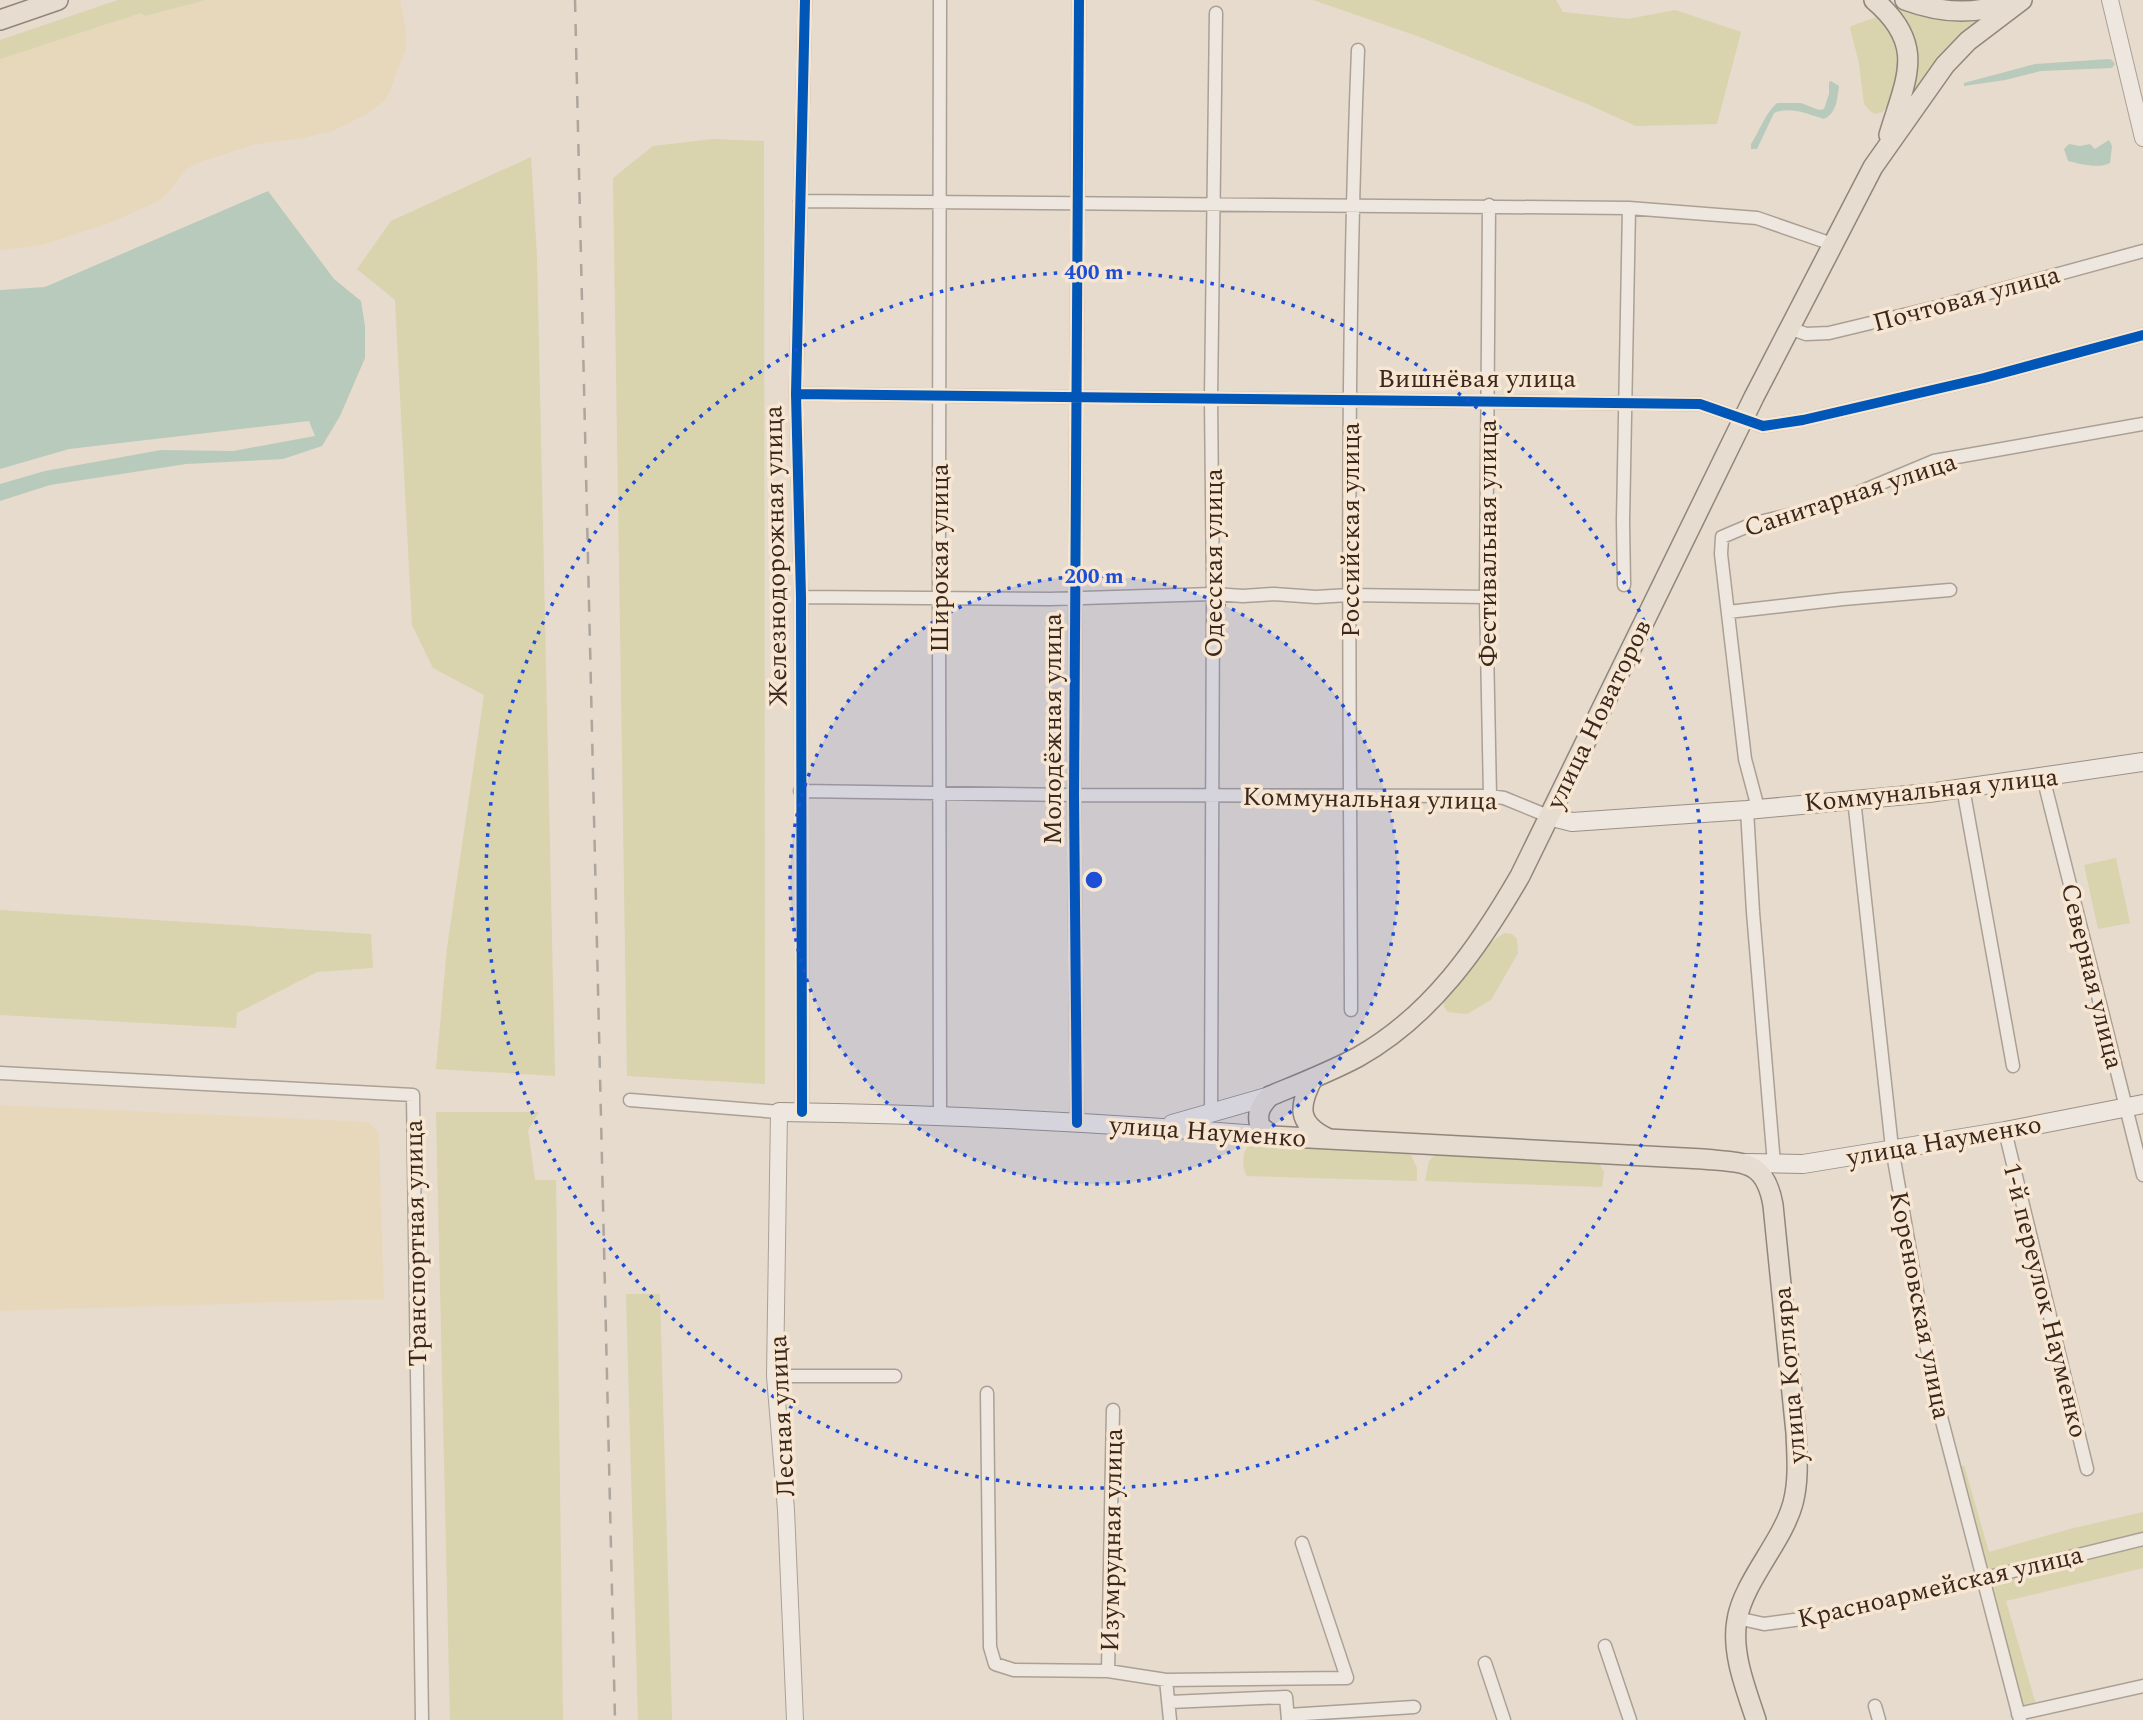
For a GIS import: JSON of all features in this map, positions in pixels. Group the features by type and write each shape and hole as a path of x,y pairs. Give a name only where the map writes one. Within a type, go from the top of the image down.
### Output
{"main road":[{"path":"0,20 58,0"},
{"path":"1874,0 1894,18 1902,33 1908,55 1908,69 1885,149"},
{"path":"1905,0 1940,10 1970,11 2013,0"},
{"path":"1885,149 1945,65 1968,41 2022,0"},
{"name":"улица Новаторов","path":"1161,1127 1270,1096 1357,1057 1392,1035 1441,990 1477,946 1520,876 1788,328 1885,149"},
{"name":"Коммунальная улица","path":"1548,816 1572,822 1752,809 1963,788 2143,762"},
{"path":"1303,1126 1304,1097 1313,1078"},
{"path":"1272,1136 1260,1126 1258,1120 1262,1104 1270,1096 1287,1101 1303,1126"},
{"name":"улица Науменко","path":"779,1112 940,1115 1272,1136 1303,1126 1328,1139 1802,1164 2006,1131 2135,1106"},
{"name":"улица Котляра","path":"1745,1163 1760,1172 1768,1183 1773,1205 1784,1299 1798,1471 1793,1505 1737,1618 1736,1648 1756,1720"}],"street":[{"name":"Железнодорожная улица","path":"802,1112 801,597 796,394 805,0"},
{"name":"Широкая улица","path":"940,0 940,597 937,793 940,1115"},
{"name":"Молодёжная улица","path":"1077,1123 1074,795 1079,0"},
{"path":"2110,0 2143,138"},
{"name":"Одесская улица","path":"1211,1113 1211,398 1216,13"},
{"name":"Российская улица","path":"1351,1010 1350,400 1352,204 1358,50"},
{"path":"800,201 1629,208 1757,218 1832,244"},
{"name":"Фестивальная улица","path":"1489,205 1486,597 1490,796"},
{"path":"1624,585 1629,208"},
{"name":"Почтовая улица","path":"1788,328 1806,334 1829,333 1937,307 2143,251"},
{"name":"Вишнёвая улица","path":"796,394 1700,404 1763,426 1984,378 2143,335"},
{"name":"Санитарная улица","path":"1728,612 1721,554 1722,537 1755,523 1824,507 1934,461 2143,424"},
{"path":"1774,1164 1753,912 1752,809 1728,612 1950,590"},
{"path":"801,597 1075,598 1213,594 1486,597"},
{"name":"Северная улица","path":"2043,777 2135,1106 2143,1175"},
{"path":"1963,788 2013,1066"},
{"name":"Коммунальная улица","path":"800,791 1490,796 1504,797 1548,816"},
{"name":"Кореновская улица","path":"1854,799 1892,1148 1935,1394 2019,1717"},
{"name":"Транспортная улица","path":"0,1073 413,1095 422,1720"},
{"name":"улица Науменко","path":"630,1100 779,1112"},
{"name":"Лесная улица","path":"779,1112 775,1376 786,1510 795,1720"},
{"name":"1-й переулок Науменко","path":"2006,1131 2087,1469"},
{"path":"775,1376 895,1376"},
{"path":"987,1393 990,1647 995,1664 1014,1670 1108,1671 1166,1680 1347,1678 1302,1543"},
{"name":"Изумрудная улица","path":"1108,1671 1113,1410"},
{"name":"Красноармейская улица","path":"1737,1618 1764,1624 1839,1614 2143,1539"},
{"path":"1605,1646 1630,1720"},
{"path":"1485,1662 1504,1720"},
{"path":"1166,1680 1170,1720"},
{"path":"2019,1717 2143,1686"},
{"path":"1170,1702 1286,1697 1288,1717 1414,1707"},
{"path":"1875,1706 1879,1720"}],"shaded area":[{"path":"118,0 206,0 145,16 141,13 0,59 0,40"},
{"path":"206,0 400,0 406,31 406,48 384,101 367,114 333,131 256,144 203,161 188,168 162,199 112,222 42,245 0,250 0,59 142,13 146,16"},
{"path":"1313,0 1556,0 1563,12 1628,19 1675,10 1741,32 1717,124 1636,126 1420,37"},
{"path":"1895,5 1938,17 1983,18 1959,36 1938,60 1906,107 1915,79 1917,54 1911,31"},
{"path":"1880,16 1903,50 1899,85 1883,112 1875,114 1864,104 1859,63 1850,28"},
{"path":"2109,59 2115,64 2112,68 2041,71 1964,86 1964,83 2035,64"},
{"path":"1831,81 1839,86 1832,113 1824,119 1793,111 1774,113 1757,149 1751,149 1763,122 1777,103 1801,103 1819,110 1824,109"},
{"path":"713,139 764,141 765,1084 627,1076 613,178 653,146"},
{"path":"2109,140 2112,146 2110,163 2095,166 2068,161 2064,149 2069,144 2090,144 2095,149"},
{"path":"531,157 537,257 555,1076 436,1069 447,948 484,695 433,668 412,625 395,300 357,269 391,221"},
{"path":"268,191 334,279 361,301 365,326 365,358 340,416 322,446 283,459 186,464 50,485 0,501 0,484 45,471 161,450 233,451 315,436 309,421 69,449 0,469 0,290 45,287"},
{"path":"2116,858 2130,923 2098,929 2084,865"},
{"path":"0,910 371,934 373,968 317,972 237,1013 236,1028 0,1015"},
{"path":"1505,933 1512,934 1517,939 1518,953 1491,1000 1467,1014 1448,1012 1444,1007 1444,998 1482,952"},
{"path":"0,1105 368,1122 379,1133 384,1299 0,1311"},
{"path":"436,1112 539,1112 528,1130 535,1180 556,1180 563,1720 450,1720"},
{"path":"1248,1146 1401,1152 1411,1155 1417,1168 1417,1181 1247,1176 1243,1161"},
{"path":"1436,1154 1599,1163 1604,1172 1602,1187 1425,1181 1429,1161"},
{"path":"626,1294 660,1294 672,1720 638,1720"},
{"path":"1964,1465 1989,1552 2143,1512 2143,1535 1991,1571 1984,1568 1958,1469"},
{"path":"2143,1542 2143,1568 2006,1601 2036,1705 2023,1707 1989,1583"}],"railway":[{"path":"575,0 615,1720"}],"cycle path":[{"path":"802,1112 801,597 796,394 805,0"},
{"path":"1077,1123 1074,795 1079,0"},
{"path":"796,394 1700,404 1763,426 1803,420 1984,378 2143,335"}]}
